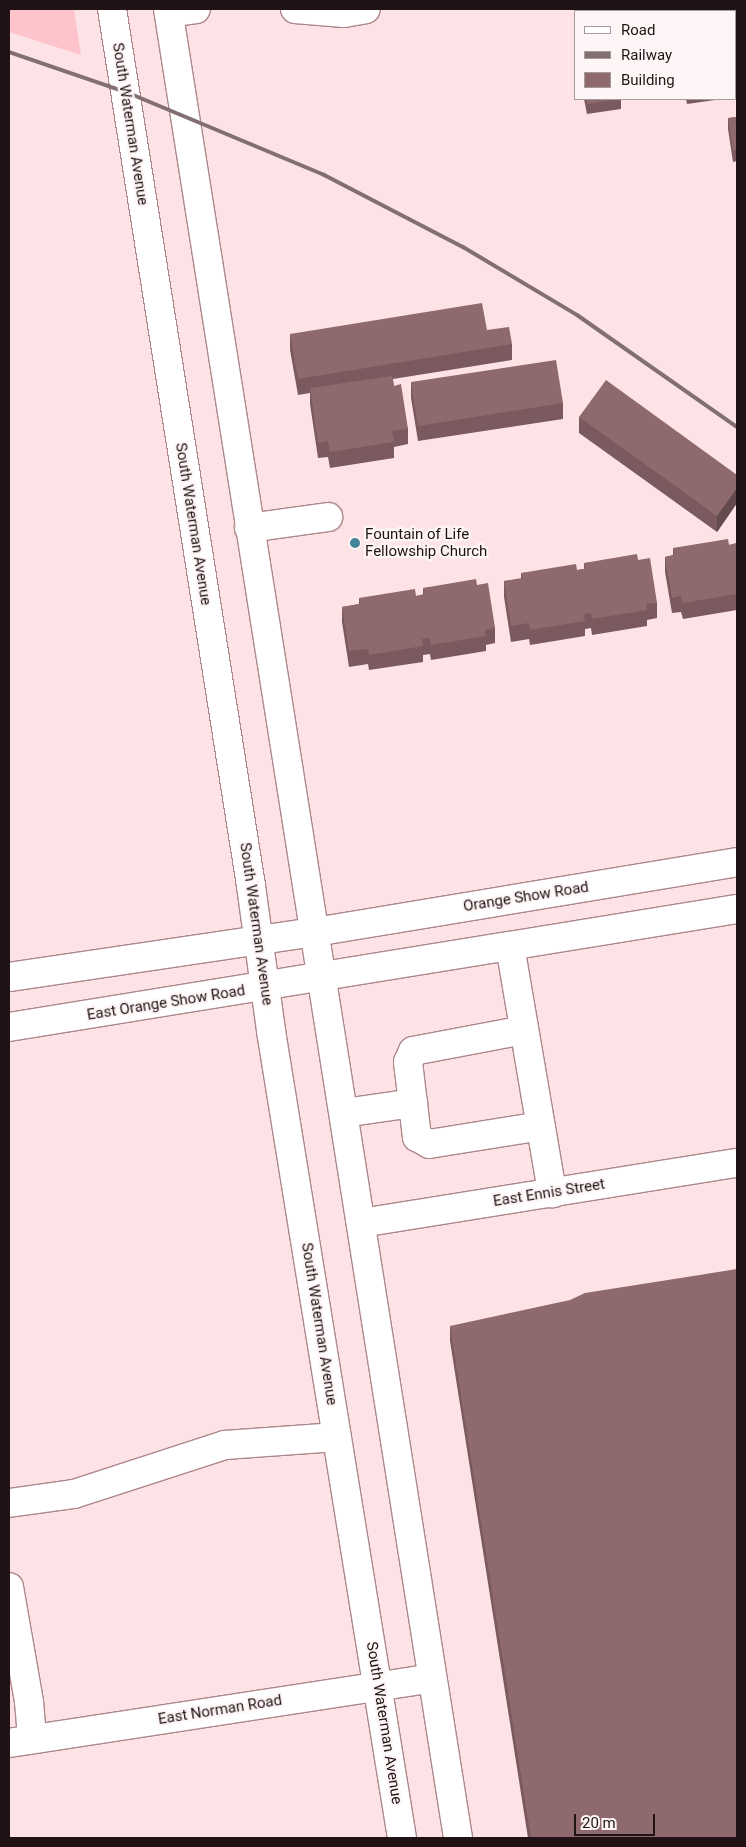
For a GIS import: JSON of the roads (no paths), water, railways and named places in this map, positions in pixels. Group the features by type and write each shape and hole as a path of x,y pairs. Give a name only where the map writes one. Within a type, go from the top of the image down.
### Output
{"main road":[{"name":"South Waterman Avenue","path":"112,9 265,988 402,1838"},
{"path":"196,9 169,11 249,528 323,976 458,1838"},
{"path":"295,9 344,13 366,9"},
{"path":"249,528 328,517"},
{"name":"Orange Show Road","path":"315,932 737,862"},
{"path":"323,976 737,909"},
{"path":"9,977 258,938 315,932"},
{"path":"510,946 552,1193"},
{"name":"East Orange Show Road","path":"9,1027 265,988 323,976"},
{"path":"524,1030 413,1051 408,1062 417,1137 429,1144 541,1126"},
{"path":"344,1113 413,1103"},
{"name":"East Ennis Street","path":"361,1223 737,1163"},
{"path":"9,1503 74,1494 225,1445 337,1437"},
{"path":"9,1587 29,1702 20,1741"},
{"name":"East Norman Road","path":"20,1741 432,1678"}],"railway":[{"path":"9,52 126,92 324,175 463,247 577,315 737,427"}],"place":[{"name":"Fountain of Life Fellowship Church","path":"355,543"}]}
